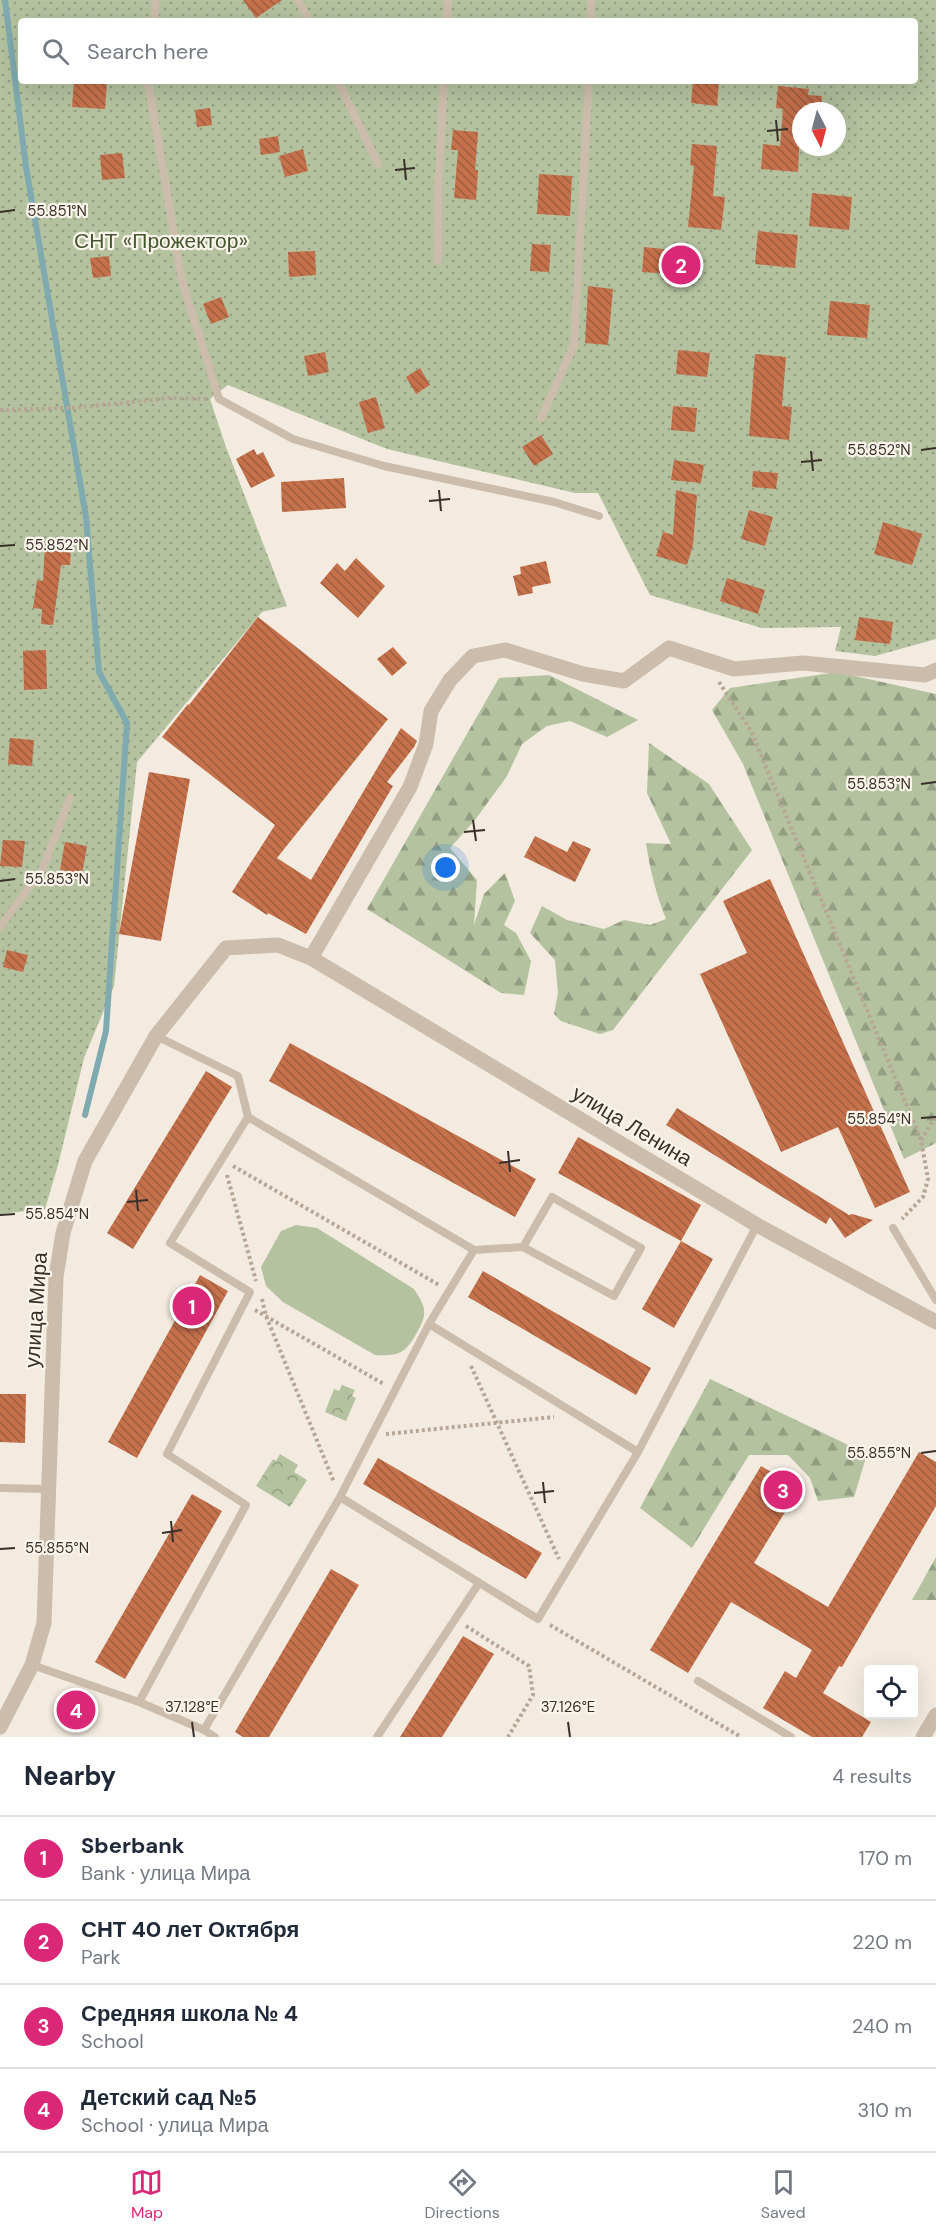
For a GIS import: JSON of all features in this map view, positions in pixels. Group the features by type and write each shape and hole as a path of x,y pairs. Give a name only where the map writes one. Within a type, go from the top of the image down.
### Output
{"street":[{"path":"311,958 410,788 426,744 431,711 450,680 473,656 505,650 583,674 624,681 669,648 734,669 803,663 925,675 936,670"},
{"name":"улица Мира","path":"0,1727 32,1665 44,1623 56,1278 63,1233 86,1161 156,1036 226,948 278,945 311,958"},
{"name":"улица Ленина","path":"311,958 757,1225 936,1322"},
{"path":"923,1737 936,1715"}],"lane":[{"path":"154,18 156,0"},
{"path":"298,0 307,18"},
{"path":"447,18 448,0"},
{"path":"591,0 591,18"},
{"path":"149,84 182,281 219,399 293,439 384,466 554,502 599,516"},
{"path":"339,84 378,164"},
{"path":"438,261 438,190 444,84"},
{"path":"541,418 574,345 589,84"},
{"path":"0,927 42,870 70,798"},
{"path":"139,1702 246,1505 167,1454 250,1292 170,1243 248,1118 238,1076 156,1036"},
{"path":"248,1118 474,1250 523,1247 614,1296 641,1248 552,1197 523,1247"},
{"path":"340,1497 538,1619 638,1452 757,1225"},
{"path":"893,1228 936,1300"},
{"path":"204,1730 340,1497 429,1324 474,1250"},
{"path":"429,1324 638,1452"},
{"path":"0,1488 48,1489"},
{"path":"377,1737 479,1583"},
{"path":"32,1665 139,1702 215,1737"},
{"path":"698,1681 791,1737"}],"path":[{"path":"0,410 73,408 170,398 219,399"},
{"path":"716,679 751,731 921,1140 928,1179 923,1197 893,1228"},
{"path":"921,1140 936,1115"},
{"path":"222,1160 258,1285"},
{"path":"222,1160 449,1291"},
{"path":"261,1295 266,1316 340,1497"},
{"path":"244,1304 395,1390"},
{"path":"461,1344 565,1573"},
{"path":"372,1435 498,1424 576,1414"},
{"path":"456,1619 529,1666 533,1695 508,1737"},
{"path":"538,1619 741,1737"}],"green space":[{"name":"СНТ «Прожектор»","path":"0,0 936,0 936,639 875,656 835,651 841,627 762,628 650,595 598,493 575,493 387,449 228,385 210,399 287,606 262,612 137,762 114,986 84,1058 45,1209 0,1214"},
{"path":"837,672 936,694 936,1143 904,1159 743,764 712,710 730,688"},
{"path":"549,675 638,720 607,737 570,721 547,726 522,744 507,776 475,820 450,848 477,880 474,925 484,894 505,873 515,901 504,925 516,933 531,961 524,995 501,993 367,909 499,678"},
{"path":"649,743 709,784 752,850 613,1030 600,1034 561,1021 554,1014 558,993 555,960 530,933 542,906 567,920 604,929 624,920 650,925 666,919 649,863 646,843 671,844 647,793"},
{"path":"296,1225 317,1228 414,1289 422,1302 424,1317 411,1342 403,1351 389,1355 375,1355 283,1302 266,1286 261,1267 281,1231"},
{"path":"710,1379 867,1454 854,1497 818,1501 810,1478 788,1455 749,1455 692,1548 640,1508"},
{"path":"342,1385 355,1390 352,1396 356,1398 346,1421 325,1412 334,1389 339,1391"},
{"path":"280,1454 298,1465 294,1472 307,1480 290,1507 256,1486 273,1459 276,1461"},
{"path":"936,1557 936,1600 912,1600"}],"building":[{"path":"243,0 282,0 256,18"},
{"path":"74,84 107,84 105,109 72,107"},
{"path":"693,84 719,84 717,106 691,103"},
{"path":"778,86 809,89 808,95 822,96 822,102 792,102 792,156 799,156 798,172 761,169 763,144 780,146 783,109 776,108"},
{"path":"210,108 212,125 197,127 195,110"},
{"path":"453,130 478,132 475,170 478,170 476,200 454,198 458,150 451,150"},
{"path":"278,136 280,152 261,155 259,139"},
{"path":"692,144 717,146 713,196 725,197 721,230 688,227 694,166 690,165"},
{"path":"303,149 308,171 285,177 279,156"},
{"path":"122,153 125,178 102,180 100,155"},
{"path":"539,174 572,176 570,216 537,214"},
{"path":"812,193 852,197 849,230 809,226"},
{"path":"758,231 798,235 795,268 755,264"},
{"path":"532,244 551,245 549,272 530,271"},
{"path":"644,247 673,250 671,274 642,272"},
{"path":"315,251 316,275 289,277 288,252"},
{"path":"109,256 111,276 93,278 90,258"},
{"path":"588,286 613,289 608,345 585,343"},
{"path":"221,297 229,317 211,324 203,304"},
{"path":"830,301 870,305 867,338 827,335"},
{"path":"678,350 710,353 707,377 676,374"},
{"path":"325,352 329,372 308,376 304,356"},
{"path":"755,354 786,357 782,406 792,407 789,440 749,436"},
{"path":"420,368 430,385 416,394 406,377"},
{"path":"376,397 385,428 368,433 359,402"},
{"path":"673,406 697,408 695,432 671,430"},
{"path":"541,435 553,454 534,466 522,447"},
{"path":"254,449 257,455 263,452 275,476 251,488 236,459"},
{"path":"674,460 704,465 701,483 671,480"},
{"path":"753,471 778,473 776,489 752,487"},
{"path":"344,478 346,508 282,512 281,482"},
{"path":"676,490 697,495 693,545 687,565 656,556 663,532 673,535"},
{"path":"749,510 773,517 765,546 741,539"},
{"path":"883,522 922,534 912,565 874,554"},
{"path":"45,544 71,546 70,565 61,565 53,625 41,624 42,609 33,608 37,580 43,581"},
{"path":"356,558 385,586 358,618 320,583 337,563 345,571"},
{"path":"546,561 551,583 532,587 533,593 518,596 513,576 521,574 520,567"},
{"path":"727,578 765,590 758,614 720,601"},
{"path":"258,617 388,719 277,858 311,880 401,728 417,741 387,782 393,786 306,934 268,913 267,915 232,892 275,825 162,737"},
{"path":"859,617 893,622 890,644 855,640"},
{"path":"393,647 407,663 392,676 377,659"},
{"path":"46,650 47,689 24,690 23,651"},
{"path":"10,738 34,740 32,766 8,764"},
{"path":"149,772 190,779 161,941 119,934"},
{"path":"535,836 567,852 573,841 591,849 575,882 524,857"},
{"path":"3,840 25,841 22,867 0,866"},
{"path":"65,842 87,846 82,874 60,870"},
{"path":"770,879 910,1192 875,1208 838,1127 781,1152 700,974 747,953 723,901"},
{"path":"7,950 28,955 23,972 3,967"},
{"path":"290,1043 536,1179 515,1217 269,1081"},
{"path":"206,1071 232,1087 133,1249 107,1233"},
{"path":"677,1108 849,1215 873,1220 845,1238 830,1217 826,1224 666,1125"},
{"path":"578,1137 701,1205 681,1241 558,1173"},
{"path":"681,1241 713,1259 674,1328 642,1309"},
{"path":"483,1271 651,1368 636,1395 468,1297"},
{"path":"200,1275 228,1291 137,1458 108,1442"},
{"path":"0,1394 26,1394 25,1443 0,1442"},
{"path":"919,1452 936,1462 936,1506 842,1667 839,1666 823,1693 871,1722 862,1737 812,1737 763,1708 785,1671 796,1678 812,1650 731,1602 688,1673 650,1650 761,1466 799,1489 754,1563 828,1607"},
{"path":"378,1458 542,1553 526,1579 363,1484"},
{"path":"192,1494 222,1511 125,1679 95,1662"},
{"path":"331,1569 359,1585 269,1737 243,1737 235,1732"},
{"path":"463,1636 494,1654 442,1737 400,1737"}],"waterway":[{"path":"5,0 26,167 86,517 99,672 127,723 106,1031 85,1115"}],"place":[{"name":"СНТ 40 лет Октября","path":"681,265"},
{"name":"Sberbank","path":"192,1306"},
{"name":"Средняя школа № 4","path":"783,1490"},
{"name":"Детский сад №5","path":"76,1710"}]}
